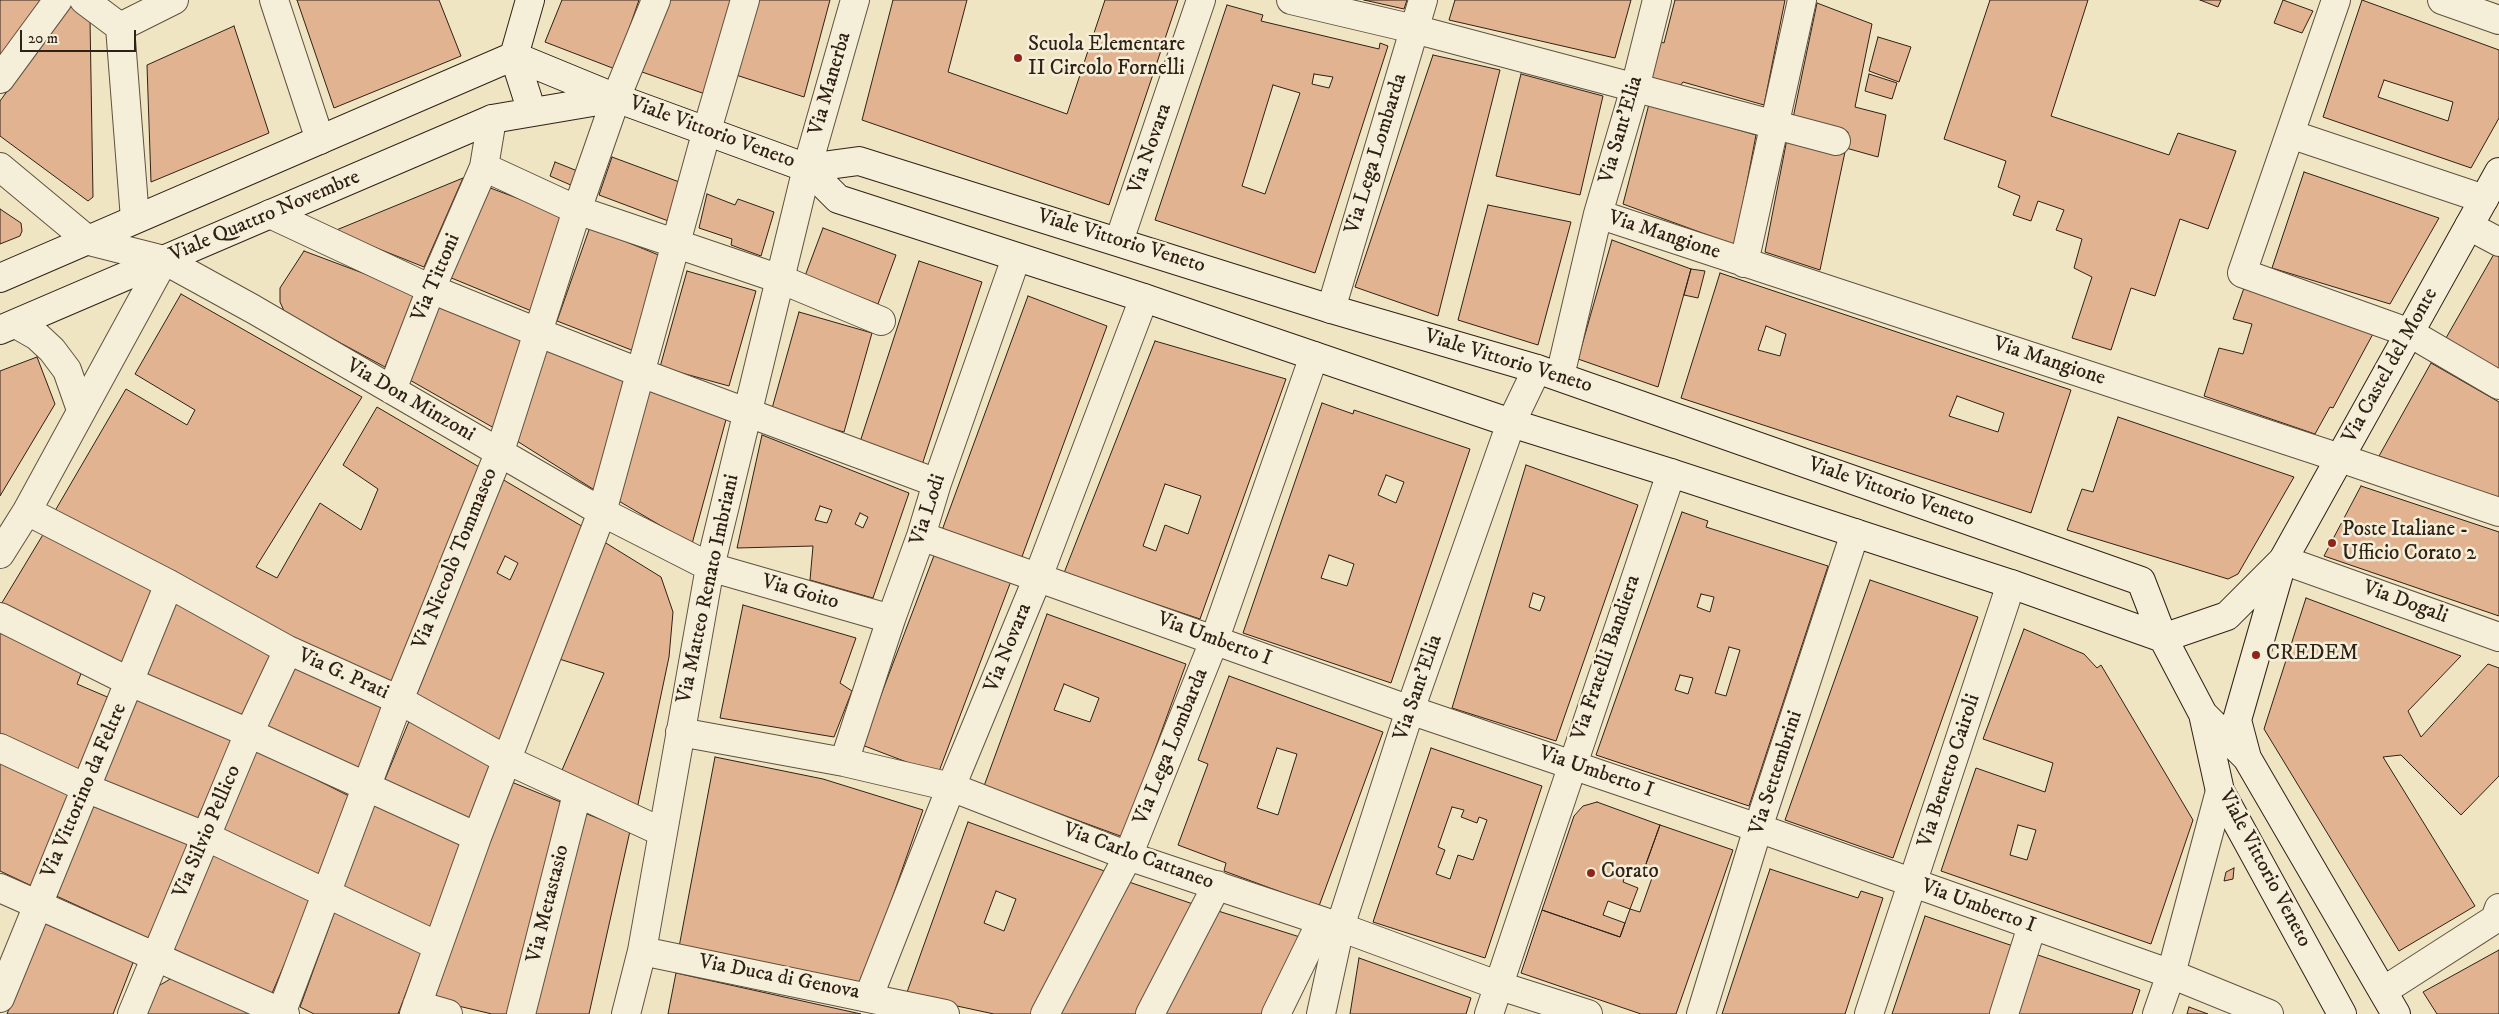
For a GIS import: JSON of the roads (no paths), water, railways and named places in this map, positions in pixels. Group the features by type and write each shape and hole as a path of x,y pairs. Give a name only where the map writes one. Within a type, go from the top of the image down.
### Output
{"street":[{"path":"0,79 58,0"},
{"path":"84,0 120,27 135,219"},
{"path":"120,27 174,0"},
{"path":"274,0 320,140"},
{"path":"530,0 514,56 532,112"},
{"name":"Via Niccolò Tommaseo","path":"283,1014 325,894 368,786 399,700 500,452 577,210 616,98 656,0"},
{"path":"448,1014 415,1010 477,837 602,512 707,130 745,0"},
{"name":"Via Manerba","path":"807,168 855,0"},
{"name":"Via Novara","path":"1119,241 1201,0"},
{"path":"1291,0 1414,29 1836,141"},
{"name":"Via Lega Lombarda","path":"1331,309 1423,0"},
{"name":"Via Sant'Elia","path":"1321,1014 1330,925 1410,710 1511,424 1548,372 1598,214 1635,88 1657,0"},
{"path":"1744,262 1776,125 1802,0"},
{"path":"2336,0 2242,273 2410,333 2499,385"},
{"path":"2442,0 2499,20"},
{"path":"0,278 514,56"},
{"name":"Viale Vittorio Veneto","path":"514,56 616,98 807,168 838,199 1144,298 1511,424 1671,473 2011,584 2163,638"},
{"name":"Viale Vittorio Veneto","path":"532,112 616,98"},
{"name":"Viale Quattro Novembre","path":"8,327 492,119 532,112"},
{"name":"Via Tittoni","path":"392,390 431,289 484,167 492,119"},
{"path":"2290,134 2484,199"},
{"name":"Viale Vittorio Veneto","path":"807,168 859,161 1331,309 1548,372 2141,581 2163,638 2203,714 2220,791 2342,1014"},
{"path":"0,166 89,241"},
{"path":"484,167 577,210 780,279 882,321"},
{"name":"Via Matteo Renato Imbriani","path":"626,1014 642,950 710,567 807,168"},
{"name":"Via Castel del Monte","path":"2247,758 2237,720 2283,560 2499,172"},
{"path":"270,214 431,289 537,332 641,373 937,483"},
{"name":"Via Mangione","path":"1598,214 2499,512"},
{"path":"2469,226 2499,242"},
{"name":"Via Don Minzoni","path":"89,241 164,260 253,309 602,512 710,567"},
{"name":"Via Lodi","path":"844,762 891,619 922,536 937,483 1016,258"},
{"path":"0,554 27,511 164,260"},
{"name":"Via Novara","path":"869,996 951,787 1038,577 1144,298"},
{"path":"8,327 37,336 52,350 67,370 81,410"},
{"name":"Via Lega Lombarda","path":"1045,1014 1128,856 1214,640 1314,356"},
{"name":"Via Fratelli Bandiera","path":"1488,1014 1671,473"},
{"name":"Via G. Prati","path":"27,511 169,584 288,650 399,700 507,760 662,832"},
{"name":"Via Settembrini","path":"1701,1014 1758,828 1856,533"},
{"name":"Via Umberto I","path":"922,536 1410,710 1758,828 2171,974 2269,1014"},
{"name":"Via Castel del Monte","path":"2163,638 2227,616 2283,560"},
{"name":"Via Dogali","path":"2283,560 2499,637"},
{"name":"Via Goito","path":"710,567 891,619"},
{"name":"Via Vittorino da Feltre","path":"0,998 169,584"},
{"name":"Via Benetto Cairoli","path":"1869,1014 2011,584"},
{"path":"0,617 130,682 250,733 477,837"},
{"name":"Via Silvio Pellico","path":"132,1014 250,733 288,650"},
{"path":"2203,714 2247,758"},
{"name":"Via Carlo Cattaneo","path":"680,732 844,762 951,787 1128,856 1330,925 1497,986 1588,1014"},
{"path":"0,748 86,788 207,837 438,946"},
{"name":"Viale Vittorio Veneto","path":"2247,758 2396,1014"},
{"path":"2157,1014 2171,974 2220,791"},
{"name":"Via Metastasio","path":"521,1014 577,794"},
{"path":"1150,1014 1216,885"},
{"path":"0,888 283,1014"},
{"path":"2383,991 2495,919 2499,908"},
{"path":"1276,1014 1330,925"},
{"path":"2004,1014 2032,926"},
{"name":"Via Duca di Genova","path":"642,950 869,996 929,1012"}],"place":[{"name":"Scuola Elementare II Circolo Fornelli","path":"1018,58"},
{"name":"Poste Italiane - Ufficio Corato 2","path":"2332,543"},
{"name":"CREDEM","path":"2256,655"},
{"name":"Corato","path":"1591,873"}]}
